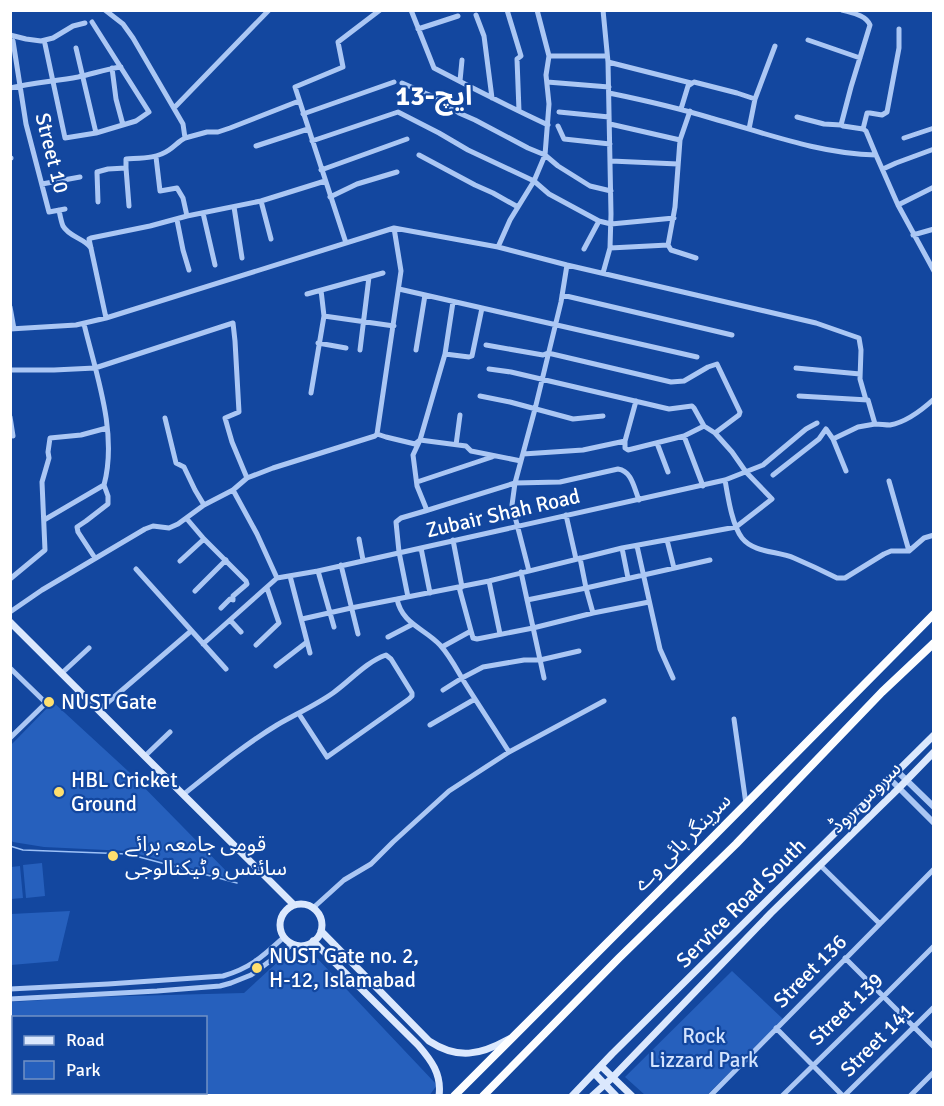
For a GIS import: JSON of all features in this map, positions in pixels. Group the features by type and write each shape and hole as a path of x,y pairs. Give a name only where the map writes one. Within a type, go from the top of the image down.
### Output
{"highway":[{"name":"سرینگر ہائی وے","path":"454,1095 933,614"},
{"name":"سرینگر ہائی وے","path":"483,1095 736,844 882,692 933,643"}],"main road":[{"path":"10,622 294,905"},
{"name":"Service Road South","path":"572,1095 933,735"},
{"name":"سروس روڈ","path":"592,1095 612,1078 771,913 933,752"},
{"path":"300,904 313,908 321,918 321,931 307,945 293,944 284,937 280,927 281,917 288,908 294,905 300,904"},
{"path":"321,931 437,1047 447,1051 471,1054 486,1050 512,1037"},
{"path":"313,941 430,1058 439,1079 439,1095"},
{"path":"601,1066 632,1095"},
{"path":"594,1073 616,1095"}],"street":[{"path":"105,10 123,24 133,38 183,124 185,138"},
{"path":"174,108 269,10"},
{"path":"346,243 295,87 344,67 338,42 380,10"},
{"path":"411,10 434,68 548,125"},
{"path":"507,10 521,56 517,58 519,111"},
{"path":"498,247 510,220 534,181 545,155 549,104 546,75 549,56 537,10"},
{"path":"603,10 611,160 610,248 603,273"},
{"path":"841,124 870,25 868,20 859,13 842,10"},
{"path":"476,15 484,36 492,98"},
{"path":"418,29 458,16"},
{"path":"45,44 65,138 96,133 136,121 149,112 92,22"},
{"path":"10,35 41,41 85,23"},
{"path":"863,129 867,113 882,115 887,112 899,48 899,29"},
{"path":"808,40 860,58"},
{"name":"Street 10","path":"13,41 33,153 49,212 62,210 63,227 72,236 87,243 92,250"},
{"path":"749,129 755,99 775,46"},
{"path":"76,48 96,133"},
{"path":"549,56 607,59 755,99"},
{"path":"460,81 462,60"},
{"path":"112,68 116,99 123,125"},
{"path":"10,88 121,68"},
{"path":"303,114 394,82"},
{"path":"402,82 443,101 459,114 545,155 590,186 611,191"},
{"path":"547,82 609,90 825,150 876,155"},
{"path":"681,109 687,86 691,83"},
{"path":"129,206 126,159 156,157 179,140 207,132 218,132 299,101"},
{"path":"690,111 680,140 674,218 668,245 671,250 696,258"},
{"path":"312,141 398,112 468,150 534,181 549,194 599,221 611,224 674,218"},
{"path":"559,112 609,117"},
{"path":"796,117 824,124 841,124 866,131 898,205 933,271"},
{"path":"610,124 680,140"},
{"path":"558,126 564,139 610,144"},
{"path":"904,138 933,128"},
{"path":"256,146 308,129"},
{"path":"321,170 407,139"},
{"path":"883,170 933,149"},
{"path":"419,155 518,207"},
{"path":"156,157 160,191 177,188 183,198 187,216"},
{"path":"611,160 678,164"},
{"path":"98,202 97,172 126,168"},
{"path":"330,197 357,184 397,172"},
{"path":"42,184 80,177"},
{"path":"106,318 89,239 261,201 325,181"},
{"path":"898,205 933,187"},
{"path":"261,201 271,239"},
{"path":"234,207 242,258"},
{"path":"203,213 215,265"},
{"path":"177,220 189,270"},
{"path":"584,249 599,221"},
{"path":"377,434 402,271 394,228"},
{"path":"10,307 12,329 84,324 394,228 498,247 816,323 859,338 860,379 875,424"},
{"path":"913,235 933,229"},
{"path":"610,248 668,245"},
{"path":"529,571 512,505 520,461 536,409 567,265"},
{"path":"307,294 383,273"},
{"path":"360,350 369,277"},
{"path":"399,289 697,357"},
{"path":"311,393 324,316 321,290"},
{"path":"562,295 732,335"},
{"path":"416,350 425,296"},
{"path":"425,511 413,455 420,440 445,354 453,302"},
{"path":"445,354 472,356 482,309"},
{"path":"324,316 394,326"},
{"path":"10,370 95,368 232,323 239,412 225,418 247,478"},
{"path":"84,324 109,436 108,471 104,485 108,504 77,526 78,532 95,558"},
{"path":"318,343 346,348"},
{"path":"486,345 543,355 548,353 670,382 684,381 717,364 740,412 715,433"},
{"path":"796,368 860,374"},
{"path":"302,619 489,581 622,548 736,527 772,499 746,472 715,433 704,426 692,406 669,409 511,372 489,369"},
{"path":"480,396 573,419 603,416"},
{"path":"799,396 866,400"},
{"path":"833,439 858,427 875,424 889,425 906,420 933,399"},
{"path":"636,401 625,441 625,448 628,450 684,436 704,426"},
{"path":"456,445 460,415"},
{"path":"10,417 13,436"},
{"path":"165,418 176,463 184,467 204,505"},
{"name":"Zubair Shah Road","path":"278,578 725,480 763,465 806,429 817,423"},
{"path":"10,579 45,550 42,482 49,458 50,438 81,435 107,428"},
{"path":"773,475 819,439 826,429 833,439 846,471"},
{"path":"10,612 42,590 145,529 153,526 169,528 187,519 204,505 233,490 247,478 377,434 415,444 420,440 466,446 471,451 520,461"},
{"path":"684,436 703,486"},
{"path":"523,454 583,450 625,441"},
{"path":"657,443 668,472"},
{"path":"417,482 494,456"},
{"path":"408,597 396,522 401,518 515,483 560,482 618,469 624,470 631,478 639,500"},
{"path":"725,480 736,527 747,544 791,557 837,578 845,578 891,551 909,550 924,538 933,535"},
{"path":"889,481 909,550"},
{"path":"44,520 104,485"},
{"path":"203,644 278,578 233,490"},
{"path":"566,515 593,613"},
{"path":"187,519 246,581 247,584 233,596 233,600"},
{"path":"180,561 204,539"},
{"path":"359,539 363,560"},
{"path":"453,540 461,587 475,639 649,602"},
{"path":"667,540 674,568"},
{"path":"637,546 660,649 673,678"},
{"path":"421,548 430,592"},
{"path":"622,548 628,578"},
{"path":"195,591 226,560"},
{"path":"527,600 711,560"},
{"path":"341,565 358,634"},
{"path":"136,569 226,669"},
{"path":"318,571 334,627"},
{"path":"521,572 544,678"},
{"path":"290,576 310,653"},
{"path":"489,581 500,634"},
{"path":"256,645 279,623 267,588"},
{"path":"220,608 230,599 233,600"},
{"path":"397,599 399,610 405,618 434,639 454,663 509,752"},
{"path":"233,600 241,610"},
{"path":"230,620 241,632"},
{"path":"388,636 413,624"},
{"path":"99,710 191,631"},
{"path":"442,647 471,631"},
{"path":"276,666 307,642"},
{"path":"62,673 89,648"},
{"path":"443,690 483,667 524,660 540,660 579,651"},
{"path":"184,794 251,742 333,693 376,659 386,655 391,659 412,693 409,699 327,757 298,714"},
{"path":"10,668 48,701 10,738"},
{"path":"430,725 475,699"},
{"path":"313,908 344,880 371,864 449,791 509,752 604,701"},
{"path":"734,719 746,804"},
{"path":"145,756 170,732"},
{"path":"897,771 933,807"},
{"path":"889,778 933,823"},
{"path":"820,865 879,923"},
{"name":"Street 136","path":"710,1095 933,869"},
{"path":"10,989 210,977 233,973 251,965 284,937"},
{"path":"10,999 220,986 251,975 293,944"},
{"name":"Street 139","path":"782,1095 933,946"},
{"path":"845,958 933,1047"},
{"path":"108,984 109,993"},
{"name":"Street 141","path":"844,1095 933,1007"},
{"path":"776,1028 844,1095"},
{"path":"910,1095 933,1072"}],"green space":[{"path":"53,702 128,771 235,880 127,851 44,847 13,842 11,840 11,745"},
{"path":"42,863 45,896 26,898 23,865"},
{"path":"20,866 23,898 11,899 11,867"},
{"path":"70,911 58,961 11,965 11,914"},
{"path":"315,956 437,1085 429,1096 11,1096 11,1002 93,997 244,993 283,957"},
{"name":"Rock Lizzard Park","path":"732,971 783,1019 707,1095 645,1095 625,1077"}],"waterway":[{"path":"10,846 23,850 128,854 237,883"}],"place":[{"name":"NUST Gate","path":"49,702"},
{"name":"HBL Cricket Ground","path":"59,792"},
{"name":"قومی جامعہ برائے سائنس و ٹیکنالوجی","path":"113,856"},
{"name":"NUST Gate no. 2, H-12, Islamabad","path":"257,968"}],"district":[{"name":"ایچ-13","path":"434,96"}]}
